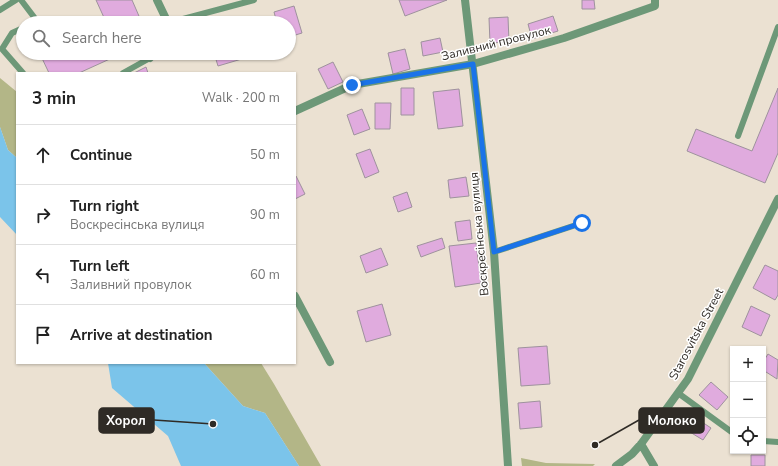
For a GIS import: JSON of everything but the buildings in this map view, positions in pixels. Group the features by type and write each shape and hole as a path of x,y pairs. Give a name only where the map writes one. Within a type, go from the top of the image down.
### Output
{"street":[{"path":"157,0 165,16"},
{"name":"Воскресінська вулиця","path":"465,0 494,252 508,466"},
{"name":"Заливний провулок","path":"296,111 352,85 473,64 564,38 655,3"},
{"name":"Starosvitska Street","path":"616,466 632,454 641,444 688,379 778,199"},
{"path":"296,298 330,362"},
{"path":"641,444 654,466"}],"lane":[{"path":"0,10 16,0"},
{"path":"21,0 33,16"},
{"path":"194,16 254,0"},
{"path":"738,136 778,27"},
{"path":"16,31 12,33 2,49 22,72"},
{"path":"125,72 144,60"},
{"path":"494,252 582,223"},
{"path":"678,393 730,431"},
{"path":"766,441 778,442"}],"green space":[{"path":"0,78 16,91 16,157 8,150 0,127"},
{"path":"205,364 262,364 321,466 299,466 265,413 243,406"},
{"path":"521,458 546,463 595,464 593,466 522,466"}],"water":[{"path":"0,127 8,150 16,157 16,234 0,217"},
{"path":"108,364 205,364 243,406 265,413 299,466 181,466 168,436 112,388"}],"place":[{"name":"Хорол","path":"213,424"},
{"name":"Молоко","path":"595,445"}],"route":[{"path":"352,85 473,64 494,252 582,223"}]}
